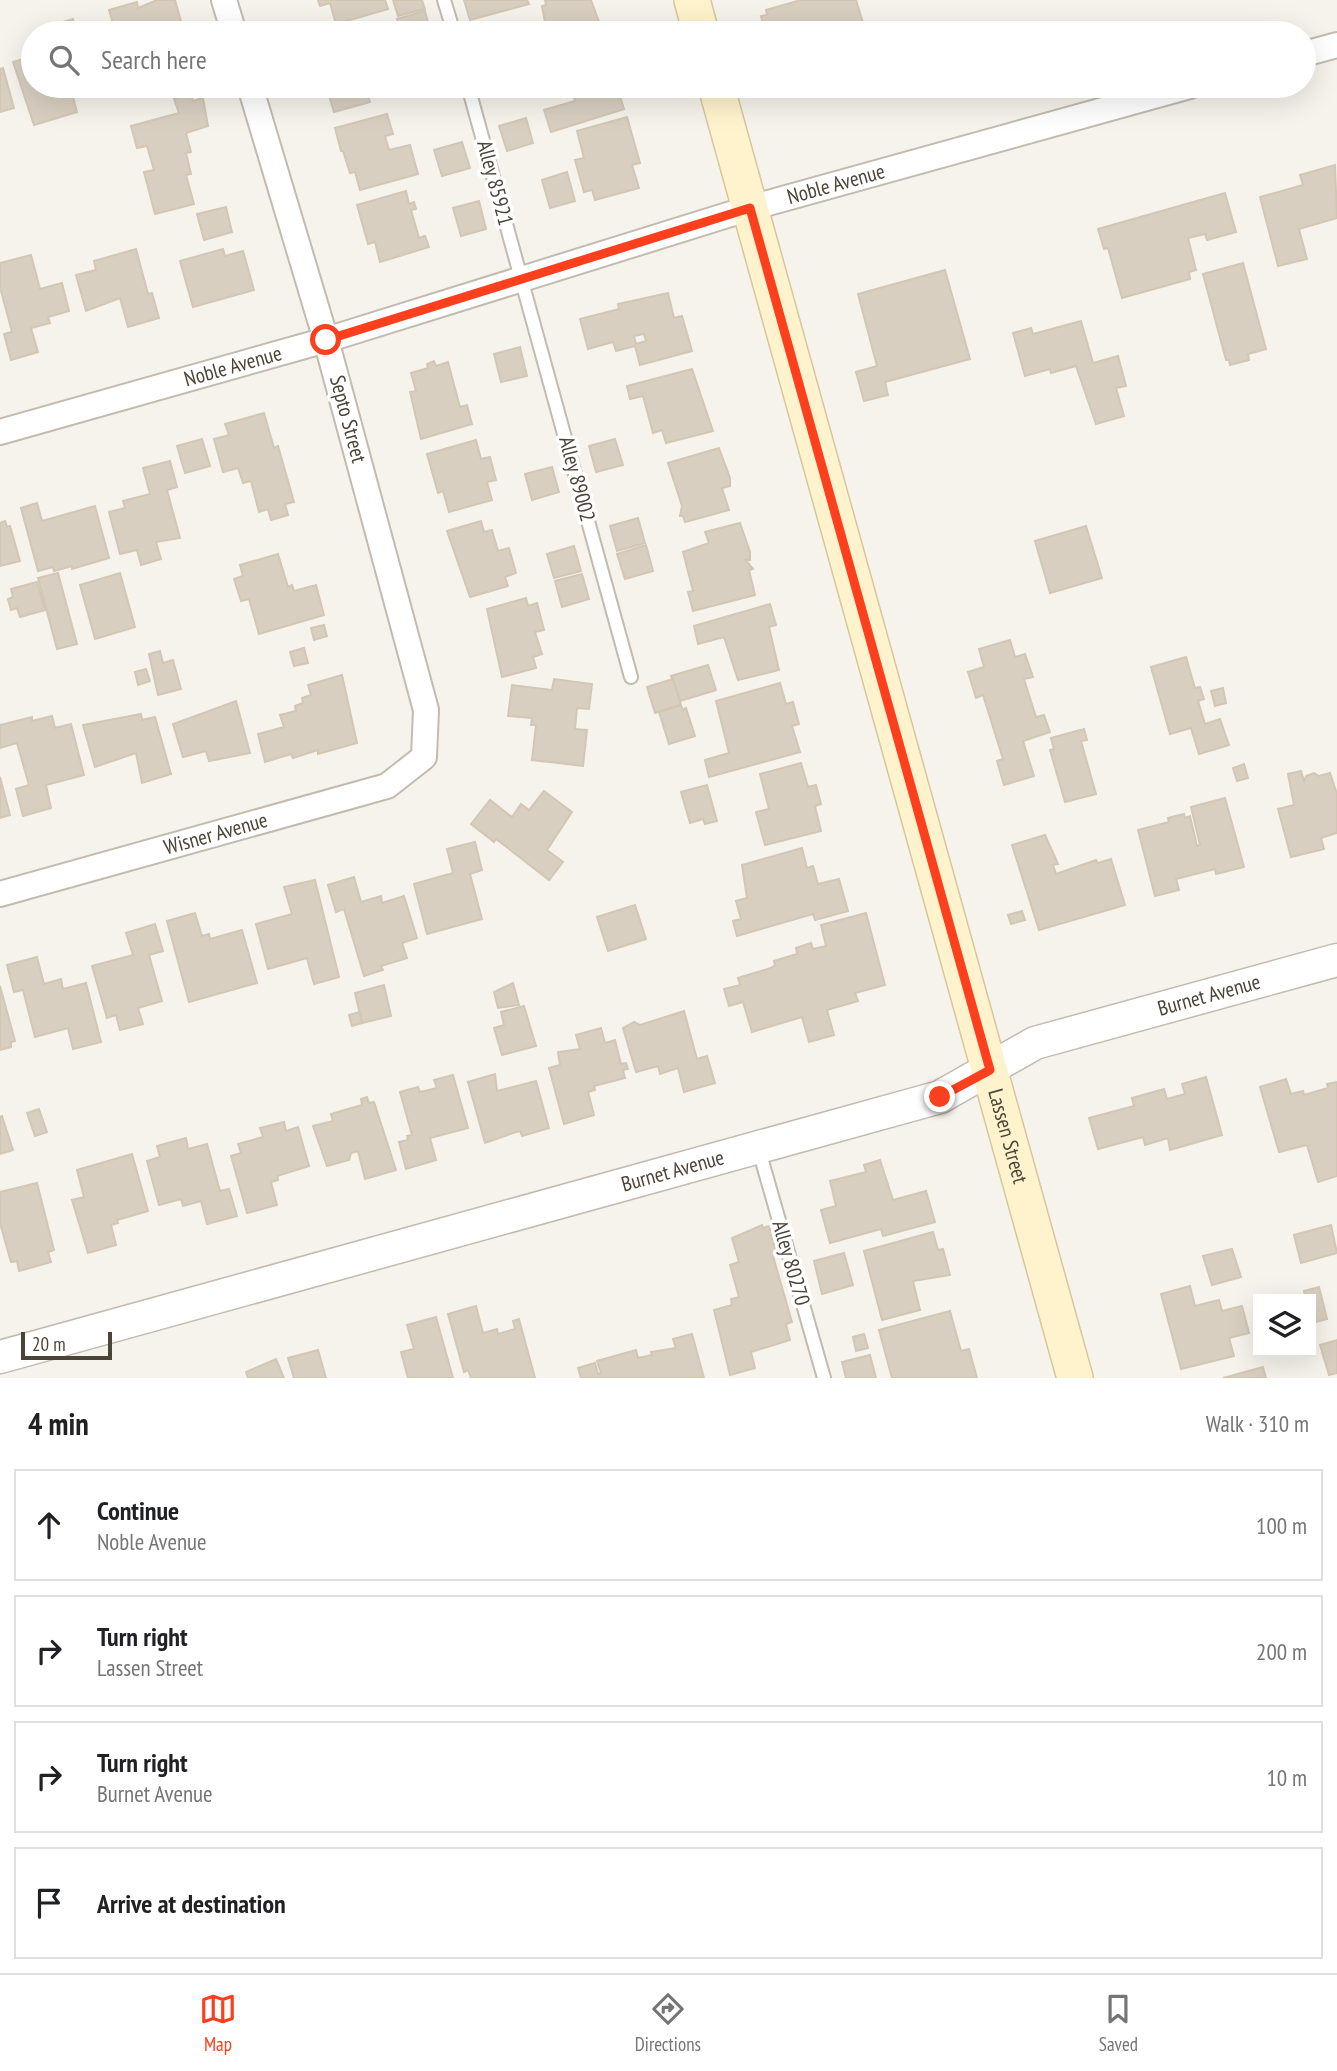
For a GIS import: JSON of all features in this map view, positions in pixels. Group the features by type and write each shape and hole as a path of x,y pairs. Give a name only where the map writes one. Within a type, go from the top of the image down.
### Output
{"main road":[{"path":"692,0 698,21"},
{"name":"Lassen Street","path":"719,98 1075,1378"}],"street":[{"path":"224,0 230,21"},
{"path":"1316,51 1337,45"},
{"name":"Septo Street","path":"254,98 326,340 426,710 424,757"},
{"name":"Noble Avenue","path":"0,432 326,340 750,208 1147,98"},
{"name":"Wisner Avenue","path":"0,894 387,786 424,757"},
{"name":"Burnet Avenue","path":"0,1357 940,1097 1035,1043 1337,960"}],"lane":[{"path":"444,0 450,21"},
{"name":"Alley 85921","path":"471,98 522,281"},
{"name":"Alley 89002","path":"522,281 631,677"},
{"name":"Alley 80270","path":"758,1147 824,1378"}],"building":[{"path":"157,0 175,0 181,21 112,21 109,10 137,2 138,8"},
{"path":"318,0 385,0 388,9 346,21 335,21 330,3 320,6"},
{"path":"393,0 422,0 425,9 398,16"},
{"path":"464,0 527,0 529,4 470,20"},
{"path":"545,0 591,0 599,21 545,21 542,6 546,5"},
{"path":"801,0 856,0 862,21 762,21 761,16 767,15 766,10"},
{"path":"425,11 428,21 398,21 397,19"},
{"path":"21,60 21,86 13,62"},
{"path":"3,68 14,108 0,112 0,69"},
{"path":"25,98 73,98 77,112 34,125"},
{"path":"192,98 193,101 203,98 208,126 186,133 191,152 186,153 191,174 186,175 194,204 155,214 144,172 154,170 147,146 137,148 131,126 179,113 174,99"},
{"path":"330,98 369,98 370,102 334,112"},
{"path":"574,98 621,98 624,109 551,132 544,110 575,101"},
{"path":"387,114 393,134 385,136 389,150 410,145 418,174 360,190 355,172 350,173 341,151 335,128"},
{"path":"627,117 640,163 632,165 639,188 595,200 592,190 584,192 575,160 584,158 577,131"},
{"path":"526,118 533,143 507,151 499,126"},
{"path":"462,142 470,168 442,176 434,150"},
{"path":"1335,165 1337,218 1299,229 1307,259 1278,266 1260,197 1303,185 1300,175"},
{"path":"567,172 575,201 550,208 542,180"},
{"path":"406,191 409,204 414,202 416,209 411,210 419,238 425,236 429,247 380,262 375,242 368,244 357,205"},
{"path":"1225,193 1236,232 1207,240 1205,234 1188,238 1196,270 1189,272 1190,279 1122,298 1108,248 1104,249 1098,229"},
{"path":"479,201 486,229 461,236 453,208"},
{"path":"226,207 232,232 204,240 197,214"},
{"path":"136,249 148,294 152,293 159,318 128,327 120,298 86,311 76,275 96,270 94,261"},
{"path":"223,249 225,256 243,251 254,290 193,307 180,261"},
{"path":"31,255 40,289 62,283 69,311 48,317 50,323 31,328 38,352 11,360 4,334 12,332 0,287 0,263"},
{"path":"1243,263 1266,349 1248,354 1249,360 1230,365 1229,360 1226,360 1203,274"},
{"path":"945,270 970,359 885,382 888,395 864,401 856,372 877,366 858,294"},
{"path":"668,293 674,318 682,316 692,351 640,365 635,346 616,351 613,342 588,349 580,319 619,309 618,304","holes":["644,334 646,341 636,344 634,336"]},
{"path":"1081,321 1093,363 1118,356 1126,386 1116,388 1124,416 1096,424 1076,366 1025,376 1013,333 1031,328 1033,334"},
{"path":"520,347 527,376 501,382 494,354"},
{"path":"434,361 436,366 448,362 460,407 467,405 472,424 421,439 410,392 416,391 411,373 428,368 427,364"},
{"path":"692,369 713,431 666,443 662,430 653,433 643,396 630,399 627,386"},
{"path":"264,413 274,448 278,446 294,502 285,504 288,515 271,520 268,509 259,512 251,481 243,483 238,468 223,472 214,439 229,435 225,424"},
{"path":"202,439 210,466 185,473 177,446"},
{"path":"615,439 623,465 596,472 589,446"},
{"path":"476,440 481,459 490,457 496,480 487,482 492,500 449,512 443,491 438,493 427,454"},
{"path":"719,448 730,478 730,486 722,488 729,510 685,522 683,516 680,516 682,506 668,463"},
{"path":"170,461 177,487 167,490 180,538 156,542 161,559 141,565 137,550 120,554 109,512 125,508 123,501 150,494 143,468"},
{"path":"552,467 559,492 532,500 525,474"},
{"path":"37,503 42,521 95,506 109,558 72,569 72,566 54,571 53,567 38,571 21,508"},
{"path":"638,518 645,543 617,551 610,526"},
{"path":"5,521 7,527 10,526 20,561 0,566 0,523"},
{"path":"481,521 484,532 492,530 498,551 509,548 516,573 505,577 508,586 470,597 447,531"},
{"path":"740,523 750,552 750,560 746,560 753,569 749,570 755,595 693,611 688,592 693,591 683,552 709,543 705,532"},
{"path":"1086,526 1102,578 1050,593 1035,541"},
{"path":"646,545 653,571 625,579 617,554"},
{"path":"574,546 581,571 554,578 547,554"},
{"path":"278,554 288,587 292,585 294,591 316,585 324,615 259,634 249,599 241,601 234,579 243,576 240,565"},
{"path":"58,573 77,644 57,649 38,578"},
{"path":"120,573 135,627 95,639 80,585"},
{"path":"582,574 589,599 562,607 555,581"},
{"path":"37,582 45,610 20,617 17,608 11,610 8,599 13,597 11,589"},
{"path":"526,598 528,606 537,603 544,630 535,632 542,654 533,657 536,668 502,677 487,609"},
{"path":"770,604 776,625 769,627 779,670 738,680 724,637 698,644 694,626"},
{"path":"324,625 327,636 314,640 311,628"},
{"path":"1010,640 1015,657 1025,654 1033,677 1024,679 1036,717 1044,715 1050,732 1023,741 1034,776 1004,785 997,761 1003,759 983,695 976,698 968,672 984,667 979,649"},
{"path":"304,648 308,663 294,666 290,652"},
{"path":"160,651 163,663 173,660 181,689 158,695 149,654"},
{"path":"1186,657 1195,688 1200,687 1204,699 1198,701 1205,724 1220,719 1229,745 1199,754 1191,728 1170,734 1151,667"},
{"path":"708,665 716,690 680,701 671,676"},
{"path":"146,669 150,681 138,685 135,672"},
{"path":"342,675 357,743 318,754 318,750 293,758 291,754 265,762 258,734 284,727 280,715 296,711 295,706 303,703 302,698 311,695 308,685"},
{"path":"554,679 592,684 589,709 577,708 575,729 587,730 583,766 532,760 536,725 531,725 532,718 508,716 512,685 552,690"},
{"path":"673,679 681,705 655,713 647,687"},
{"path":"780,683 786,704 793,702 799,724 792,726 800,752 709,777 705,760 729,753 716,701"},
{"path":"1223,688 1226,703 1215,706 1211,691"},
{"path":"236,701 250,753 209,761 206,751 183,757 173,724"},
{"path":"681,705 683,710 686,708 695,736 669,744 659,712"},
{"path":"141,714 142,720 155,717 171,774 142,783 136,753 95,767 83,725"},
{"path":"52,716 55,728 71,724 84,775 46,785 51,808 23,816 16,789 29,785 17,743 0,748 0,725 32,717 32,721"},
{"path":"1084,729 1087,740 1081,741 1096,794 1065,802 1050,750 1054,749 1051,738"},
{"path":"801,763 808,787 816,785 821,804 815,806 821,831 765,845 756,812 769,809 760,774"},
{"path":"1244,764 1248,778 1237,781 1233,768"},
{"path":"1301,771 1304,781 1306,776 1314,773 1319,776 1330,773 1337,794 1337,833 1321,838 1324,849 1291,857 1278,809 1294,805 1288,774"},
{"path":"0,777 10,815 0,818"},
{"path":"707,785 717,821 705,824 703,819 690,823 681,792"},
{"path":"544,791 572,812 547,850 563,862 549,880 496,839 494,842 471,824 490,800 512,817 521,804 529,810"},
{"path":"1225,798 1244,867 1216,874 1215,869 1176,879 1179,890 1155,896 1138,830 1169,822 1168,818 1184,814 1185,818 1190,816 1197,846 1200,845 1191,807"},
{"path":"1045,835 1058,864 1053,865 1056,874 1096,860 1098,863 1111,859 1125,905 1039,930 1012,845"},
{"path":"475,842 482,870 470,874 482,919 427,934 414,884 453,873 447,849"},
{"path":"802,848 807,868 813,866 818,884 839,879 848,911 815,920 813,914 737,936 733,921 741,919 736,901 747,898 742,865"},
{"path":"354,877 361,902 381,896 382,903 404,896 417,938 402,943 407,958 381,966 383,970 364,976 344,909 336,912 328,885"},
{"path":"315,880 339,977 314,984 307,958 268,969 256,924 292,914 284,887"},
{"path":"635,905 646,939 608,951 597,917"},
{"path":"1022,911 1025,920 1011,924 1008,915"},
{"path":"195,913 202,936 209,934 210,939 242,930 257,983 189,1002 167,921"},
{"path":"866,913 885,985 855,993 858,1001 827,1010 834,1035 809,1042 802,1017 752,1032 743,1002 729,1006 724,989 740,985 738,978 771,968 775,965 774,961 797,954 796,948 811,943 813,949 826,946 821,925"},
{"path":"155,924 163,951 149,955 162,1001 138,1008 143,1024 120,1030 116,1015 107,1018 92,966 133,955 126,933"},
{"path":"37,957 44,984 61,979 63,989 86,983 101,1042 73,1049 68,1028 35,1037 23,990 14,992 7,965"},
{"path":"513,983 519,1005 498,1008 494,992"},
{"path":"384,985 391,1016 362,1023 355,993"},
{"path":"0,986 15,1041 11,1042 11,1047 0,1050"},
{"path":"524,1006 536,1046 502,1055 494,1028 504,1025 501,1012"},
{"path":"684,1011 697,1059 707,1056 715,1083 684,1092 678,1068 660,1074 658,1066 636,1072 623,1028 634,1022 640,1025"},
{"path":"360,1012 362,1023 352,1026 349,1015"},
{"path":"601,1028 605,1043 615,1040 621,1064 626,1063 628,1069 623,1070 625,1078 594,1086 595,1090 588,1092 594,1115 564,1124 549,1068 560,1065 558,1052 580,1049 576,1035"},
{"path":"495,1074 497,1091 536,1081 549,1128 522,1136 520,1131 485,1143 468,1082"},
{"path":"453,1075 468,1128 430,1138 436,1160 406,1169 399,1142 408,1140 407,1136 412,1135 400,1092 418,1087 420,1092 437,1088 434,1080"},
{"path":"1206,1077 1222,1135 1170,1150 1168,1138 1145,1145 1143,1137 1098,1149 1089,1118 1134,1106 1132,1098 1164,1089 1167,1099 1185,1094 1182,1084"},
{"path":"1286,1079 1291,1094 1303,1091 1304,1095 1328,1088 1327,1084 1337,1082 1337,1176 1318,1182 1307,1145 1279,1152 1260,1087"},
{"path":"367,1097 369,1103 374,1102 396,1170 365,1179 358,1151 351,1153 349,1160 327,1166 313,1126 333,1121 331,1114 362,1105 361,1099"},
{"path":"39,1109 47,1132 35,1136 27,1113"},
{"path":"2,1116 13,1150 0,1154 0,1117"},
{"path":"284,1122 286,1131 298,1127 309,1166 277,1176 278,1180 271,1182 277,1205 247,1213 231,1156 241,1153 238,1144 263,1137 260,1128"},
{"path":"186,1138 188,1149 207,1144 220,1191 229,1189 237,1216 207,1224 201,1201 183,1206 181,1199 159,1205 147,1161 160,1157 157,1146"},
{"path":"132,1154 148,1211 117,1220 118,1223 111,1225 116,1245 88,1253 72,1200 84,1197 77,1170"},
{"path":"880,1160 893,1200 926,1191 935,1222 883,1236 881,1229 830,1243 821,1210 836,1206 830,1181 866,1172 864,1165"},
{"path":"37,1183 54,1250 48,1252 51,1262 19,1271 17,1261 11,1262 0,1223 0,1192"},
{"path":"762,1225 763,1228 769,1226 777,1255 773,1256 792,1322 786,1324 790,1340 751,1352 755,1368 730,1375 714,1310 732,1305 731,1299 739,1297 730,1265 739,1262 732,1238"},
{"path":"1331,1225 1337,1253 1301,1263 1294,1235"},
{"path":"933,1232 938,1250 943,1249 950,1275 913,1281 920,1310 882,1320 864,1251"},
{"path":"1232,1249 1241,1277 1212,1285 1203,1256"},
{"path":"844,1253 853,1285 822,1294 814,1261"},
{"path":"1190,1286 1195,1306 1219,1300 1222,1311 1242,1306 1249,1333 1229,1338 1234,1356 1181,1369 1161,1294"},
{"path":"1319,1287 1327,1319 1316,1322 1316,1294 1305,1294 1304,1291"},
{"path":"476,1306 483,1333 497,1329 498,1334 515,1329 513,1321 519,1319 535,1378 471,1378 468,1370 464,1372 448,1314"},
{"path":"950,1311 961,1351 969,1349 977,1378 892,1378 879,1330"},
{"path":"436,1317 453,1378 408,1378 401,1352 414,1349 407,1325"},
{"path":"692,1334 704,1378 581,1378 578,1368 595,1363 598,1374 601,1373 597,1361 636,1350 638,1358 652,1355 651,1352 676,1348 673,1339"},
{"path":"864,1334 868,1348 856,1351 853,1337"},
{"path":"1337,1340 1337,1373 1329,1375 1320,1345"},
{"path":"318,1350 326,1378 294,1378 288,1358"},
{"path":"870,1355 876,1378 846,1378 842,1362"},
{"path":"276,1359 284,1378 248,1378 246,1372"},
{"path":"1263,1367 1266,1378 1223,1378"}],"route":[{"path":"326,340 750,208 990,1070 940,1097"}]}
